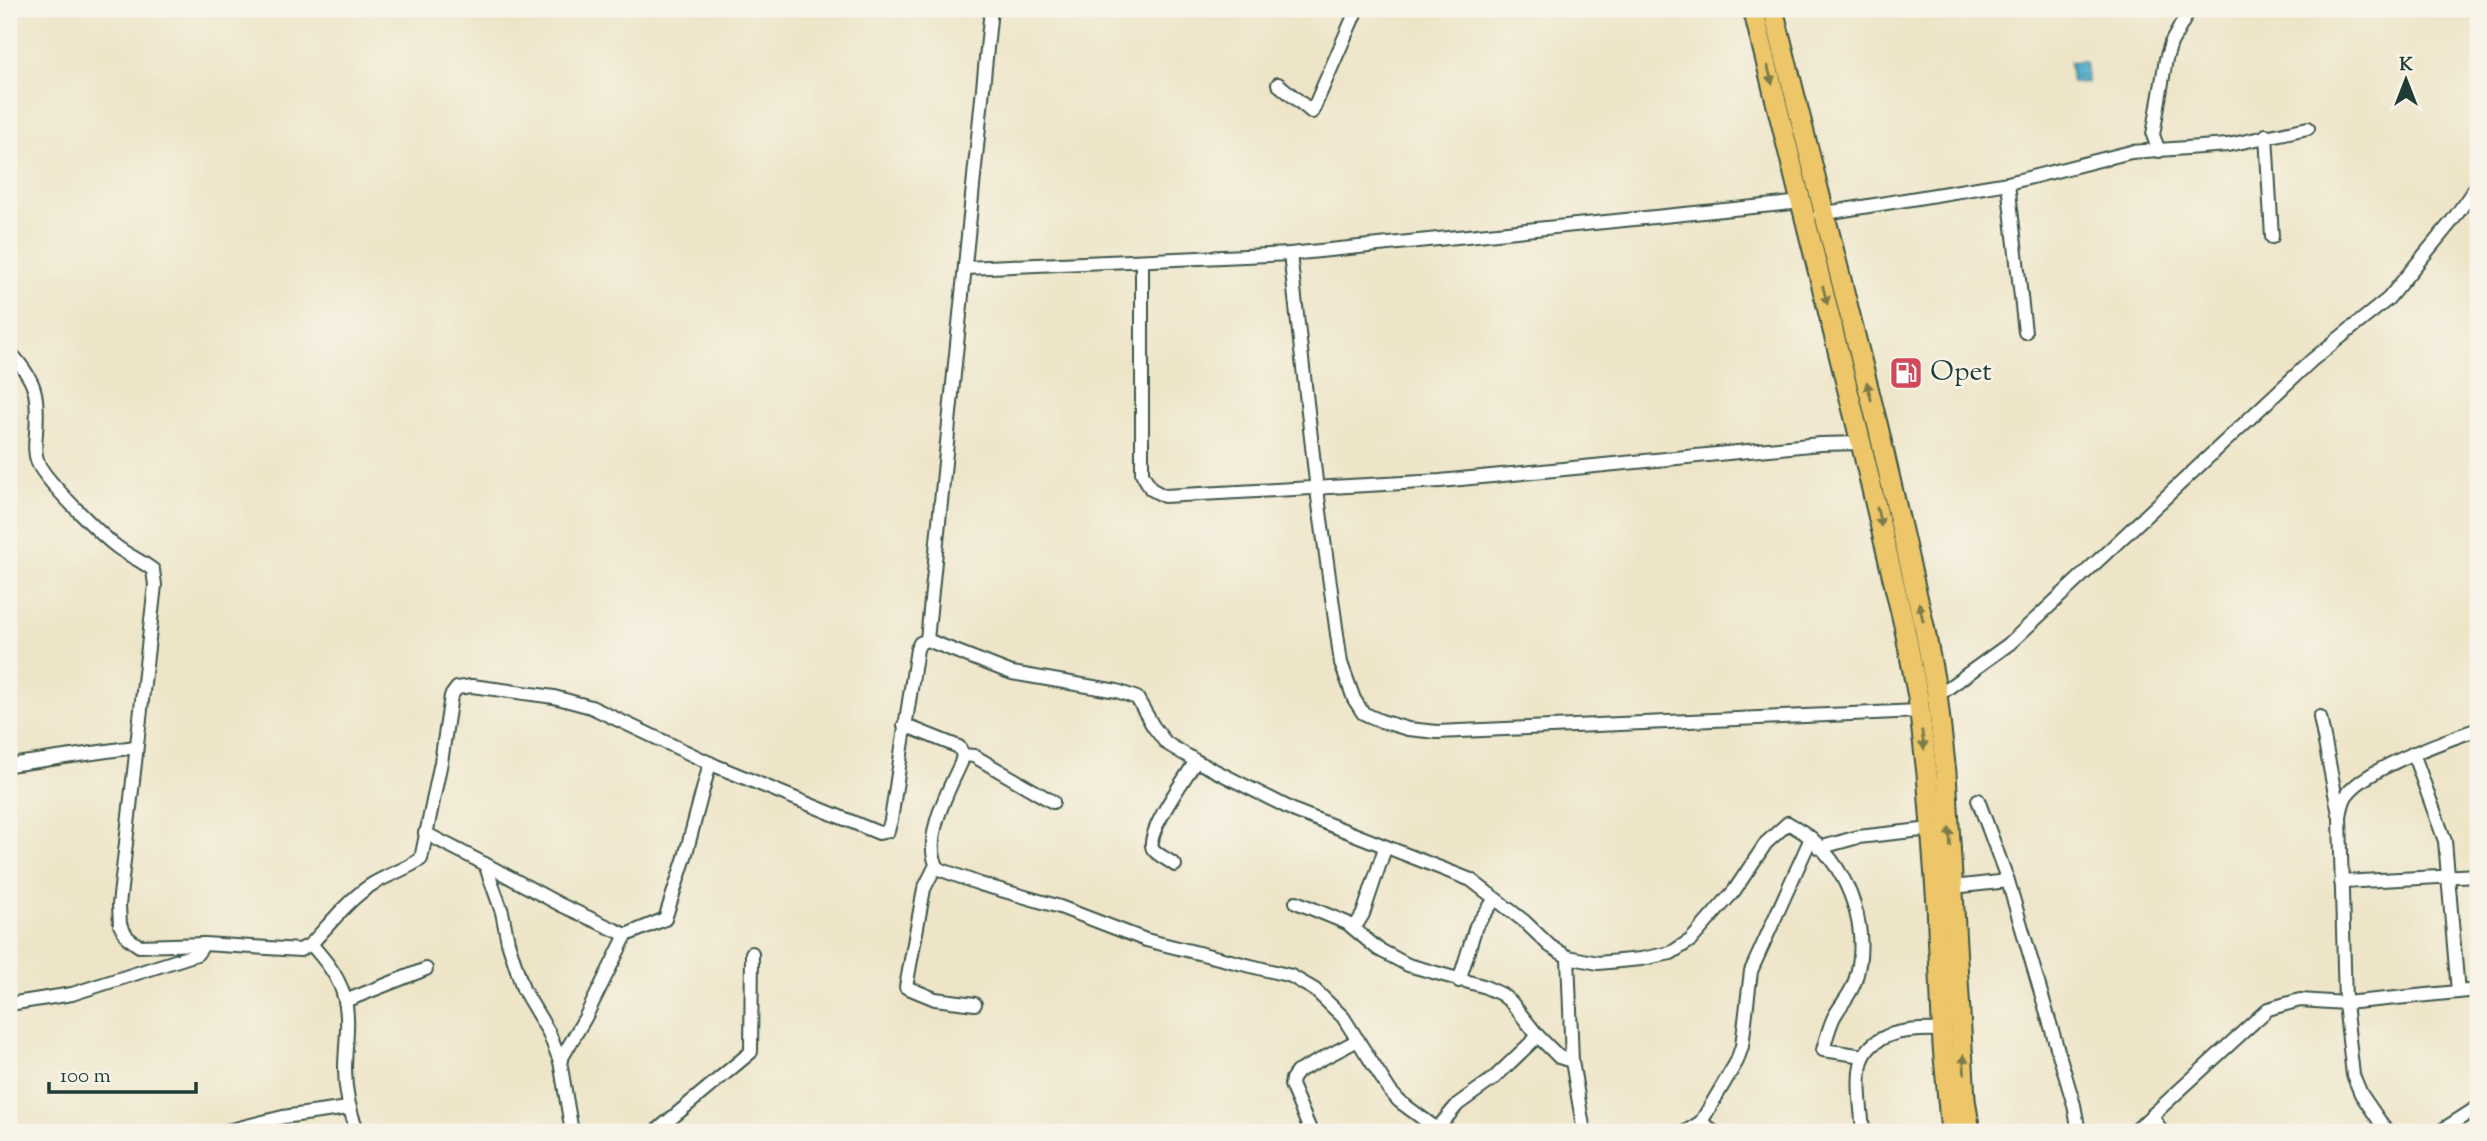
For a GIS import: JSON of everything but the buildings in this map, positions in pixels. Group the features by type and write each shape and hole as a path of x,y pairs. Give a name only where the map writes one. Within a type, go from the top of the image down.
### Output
{"main road":[{"path":"1753,9 1924,626 1937,694 1946,772 1965,1099 1970,1132"},
{"path":"1773,9 1811,211 1904,625 1920,711 1931,829 1942,1030 1951,1132"}],"street":[{"path":"927,640 991,9"},
{"path":"1278,84 1312,112 1357,9"},
{"path":"2158,151 2153,135 2166,60 2171,43 2190,9"},
{"path":"965,268 1290,254 1811,211 2008,183 2131,152 2228,145 2308,128"},
{"path":"2266,135 2272,237"},
{"path":"2008,183 2025,332"},
{"path":"1937,694 2009,645 2312,360 2388,299 2452,221 2478,184"},
{"path":"1290,254 1317,490 1341,663 1353,699 1363,713 1408,729 1437,732 1920,711"},
{"path":"1142,261 1142,473 1151,489 1164,496 1317,490 1440,481 1820,444 1861,443"},
{"path":"9,351 26,370 37,392 35,453 45,474 99,532 153,570 155,585 119,905 120,925 128,938 139,946 204,944 300,950 311,944 363,891 421,859 441,762 451,696 457,688 472,686 554,697 591,707 710,763 879,833 888,831 917,649 920,643 927,640 1012,673 1117,691 1137,698 1166,743 1294,811 1471,880 1524,921 1550,946 1568,957 1598,963 1671,953 1690,940 1734,891 1766,843 1788,823 1815,843 1841,875 1856,908 1860,936 1858,967 1854,984 1833,1018 1823,1050 1864,1056"},
{"path":"2320,717 2340,817 2345,1003 2353,1075 2361,1094 2386,1132"},
{"path":"904,725 959,747 963,755 937,817 934,838 936,865 924,889 906,987 935,999 975,1004"},
{"path":"2340,817 2342,806 2354,786 2413,753 2478,729"},
{"path":"9,765 135,747"},
{"path":"2413,753 2442,830 2458,992"},
{"path":"963,755 974,756 1053,802"},
{"path":"1175,865 1154,850 1151,841 1158,823 1196,761"},
{"path":"560,1061 585,1018 626,935 665,919 710,763"},
{"path":"1978,800 2008,881 2074,1105 2079,1132"},
{"path":"1815,843 1931,829"},
{"path":"425,833 561,905 626,935"},
{"path":"1685,1132 1701,1122 1737,1061 1742,1046 1751,971 1815,843"},
{"path":"1355,927 1363,914 1385,848"},
{"path":"485,864 502,912 508,942 523,989 549,1033 560,1061 572,1132"},
{"path":"936,865 943,872 1060,907 1146,940 1291,976 1325,998 1343,1017 1390,1091 1439,1131 1458,1104 1493,1079 1538,1036"},
{"path":"2341,882 2478,875"},
{"path":"1953,887 2008,881"},
{"path":"1459,981 1476,926 1495,899"},
{"path":"1296,902 1355,927 1378,948 1397,960 1501,994 1559,1057 1572,1061"},
{"path":"9,1004 72,994 197,954 204,944"},
{"path":"311,944 329,964 345,1001 348,1108 358,1132"},
{"path":"655,1132 751,1052 752,953"},
{"path":"1568,957 1572,1061 1584,1132"},
{"path":"345,1001 426,969"},
{"path":"2134,1132 2268,1010 2300,1000 2345,1003 2478,990"},
{"path":"1863,1132 1860,1072 1864,1056 1875,1044 1894,1034 1916,1029 1942,1030"},
{"path":"1311,1132 1291,1085 1292,1079 1297,1072 1358,1041"},
{"path":"2439,1132 2478,1107"},
{"path":"223,1132 283,1118 348,1108"},
{"path":"2152,1115 2162,1132"},
{"path":"1701,1122 1714,1132"}],"water":[{"path":"2085,61 2087,82 2072,83 2070,62"}],"place":[{"name":"Opet","path":"1906,373"}]}
